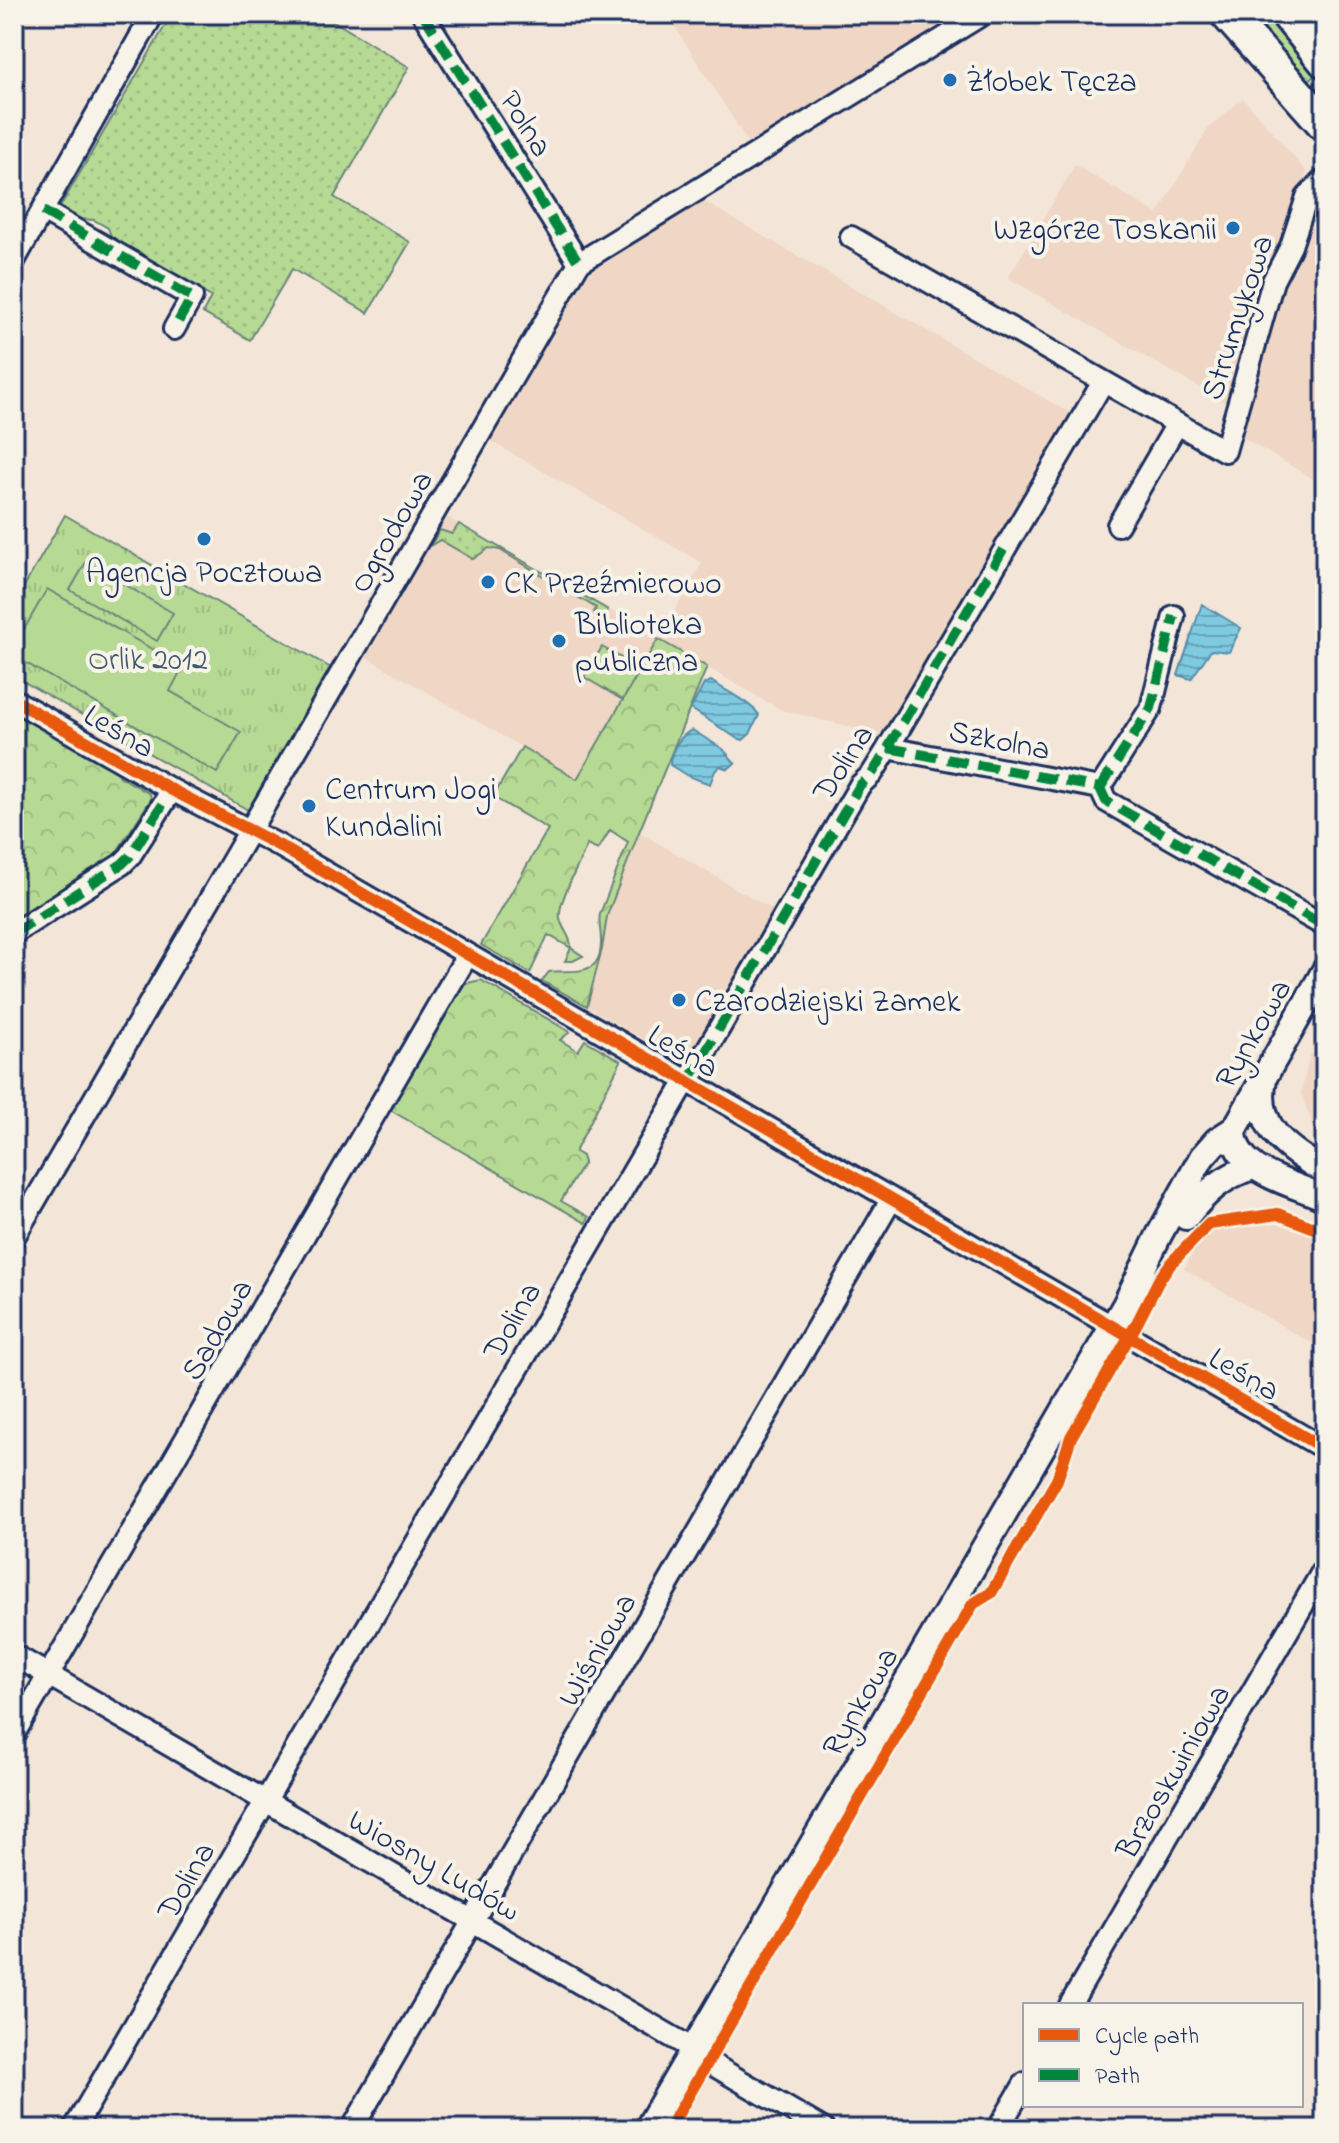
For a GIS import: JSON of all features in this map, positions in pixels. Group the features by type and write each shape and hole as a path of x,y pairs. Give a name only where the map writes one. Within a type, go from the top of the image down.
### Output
{"main road":[{"path":"1227,14 1325,125"},
{"path":"1287,14 1325,61"}],"street":[{"path":"14,261 153,14"},
{"name":"Polna","path":"423,14 579,263"},
{"name":"Ogrodowa","path":"14,1237 579,263 983,14"},
{"name":"Strumykowa","path":"1177,424 1225,451 1273,281 1291,246 1307,197 1323,185"},
{"path":"43,211 192,297 174,329"},
{"path":"851,237 1177,424 1118,525"},
{"name":"Dolina","path":"74,2129 860,785 872,774 888,748 1103,382"},
{"path":"1174,616 1151,708 1100,788 1106,801 1325,926"},
{"name":"Leśna","path":"14,700 468,954 1325,1449"},
{"name":"Szkolna","path":"888,748 1100,788"},
{"path":"14,933 122,864 172,790"},
{"name":"Sadowa","path":"14,1734 468,954"},
{"name":"Rynkowa","path":"1125,1305 1186,1217 1325,970"},
{"path":"1265,1074 1262,1095 1267,1119 1275,1136 1289,1149"},
{"path":"1325,1172 1289,1149 1259,1135 1234,1129 1238,1151 1253,1167 1325,1198"},
{"name":"Rynkowa","path":"647,2129 1112,1328 1202,1157 1217,1140 1234,1129"},
{"path":"1186,1217 1215,1185 1253,1167"},
{"name":"Wiśniowa","path":"352,2129 891,1200"},
{"name":"Brzoskwiniowa","path":"1071,2003 1325,1567"},
{"name":"Wiosny Ludów","path":"14,1655 693,2049 715,2066 823,2129"},
{"path":"998,2129 1023,2086"}],"shaded area":[{"path":"667,14 957,14 749,144"},
{"path":"1243,98 1307,172 1230,405 1008,278 1075,165 1158,214 1207,130"},
{"path":"703,201 1075,416 889,736 781,710 658,639 577,779 366,657 447,517 659,638 702,563 491,441 589,273"},
{"path":"1312,213 1325,227 1325,486 1240,436 1286,273 1295,271"},
{"path":"639,832 780,914 691,1067 587,1006 607,916"},
{"path":"1310,1053 1325,1061 1325,1137 1313,1126 1301,1093"},
{"path":"1273,1217 1325,1238 1325,1351 1184,1269 1204,1233"}],"green space":[{"path":"172,14 322,14 409,67 334,197 410,242 368,313 292,269 250,340 203,313 211,297 112,239 108,228 94,220 78,219 59,209"},
{"path":"1239,14 1276,14 1321,70 1302,86"},
{"name":"Orlik 2012","path":"65,515 331,668 248,810 14,676 14,604"},
{"path":"459,524 608,610 604,618 594,612 596,608 500,550 489,548 473,559 440,540 430,546 440,530 452,534"},
{"path":"86,562 173,613 157,641 70,590"},
{"path":"47,589 183,667 170,691 241,732 217,773 14,656 14,647"},
{"path":"658,639 707,667 607,916 602,949 587,1006 542,981 549,972 585,970 597,961 601,940 600,914 628,842 610,830 598,850 587,845 562,903 560,918 571,948 548,935 530,973 481,945 548,829 493,797 522,747 577,779"},
{"path":"602,647 640,669 623,700 584,677"},
{"path":"14,712 120,772 119,776 150,794 151,799 114,856 14,921"},
{"path":"571,948 583,956 565,961"},
{"path":"481,980 570,1032 560,1040 578,1051 585,1040 621,1061 575,1152 582,1156 584,1163 561,1201 589,1217 586,1223 390,1110 463,984"}],"water":[{"path":"1202,604 1241,628 1229,652 1211,650 1191,679 1178,675"},
{"path":"711,681 759,715 750,734 743,740 691,709 704,684"},
{"path":"692,730 723,749 735,763 728,769 720,766 710,784 670,765 676,744"}],"marked path":[{"path":"423,14 579,263"},
{"path":"43,211 192,297 174,329"},
{"path":"686,1081 860,785 872,774 888,748 1005,546"},
{"path":"1100,788 1151,708 1174,616"},
{"path":"888,748 1100,788"},
{"path":"1100,788 1106,801 1325,926"},
{"path":"14,933 122,864 172,790"}],"cycle path":[{"path":"14,700 172,790 278,845 1325,1449"},
{"path":"669,2129 973,1604 991,1593 1057,1480 1071,1437 1172,1262 1209,1224 1278,1214 1325,1232"}],"place":[{"name":"Żłobek Tęcza","path":"950,80"},
{"name":"Wzgórze Toskanii","path":"1233,228"},
{"name":"Agencja Pocztowa","path":"204,539"},
{"name":"CK Przeźmierowo","path":"488,582"},
{"name":"Biblioteka publiczna","path":"559,641"},
{"name":"Centrum Jogi Kundalini","path":"309,806"},
{"name":"Czarodziejski Zamek","path":"679,1000"}]}
